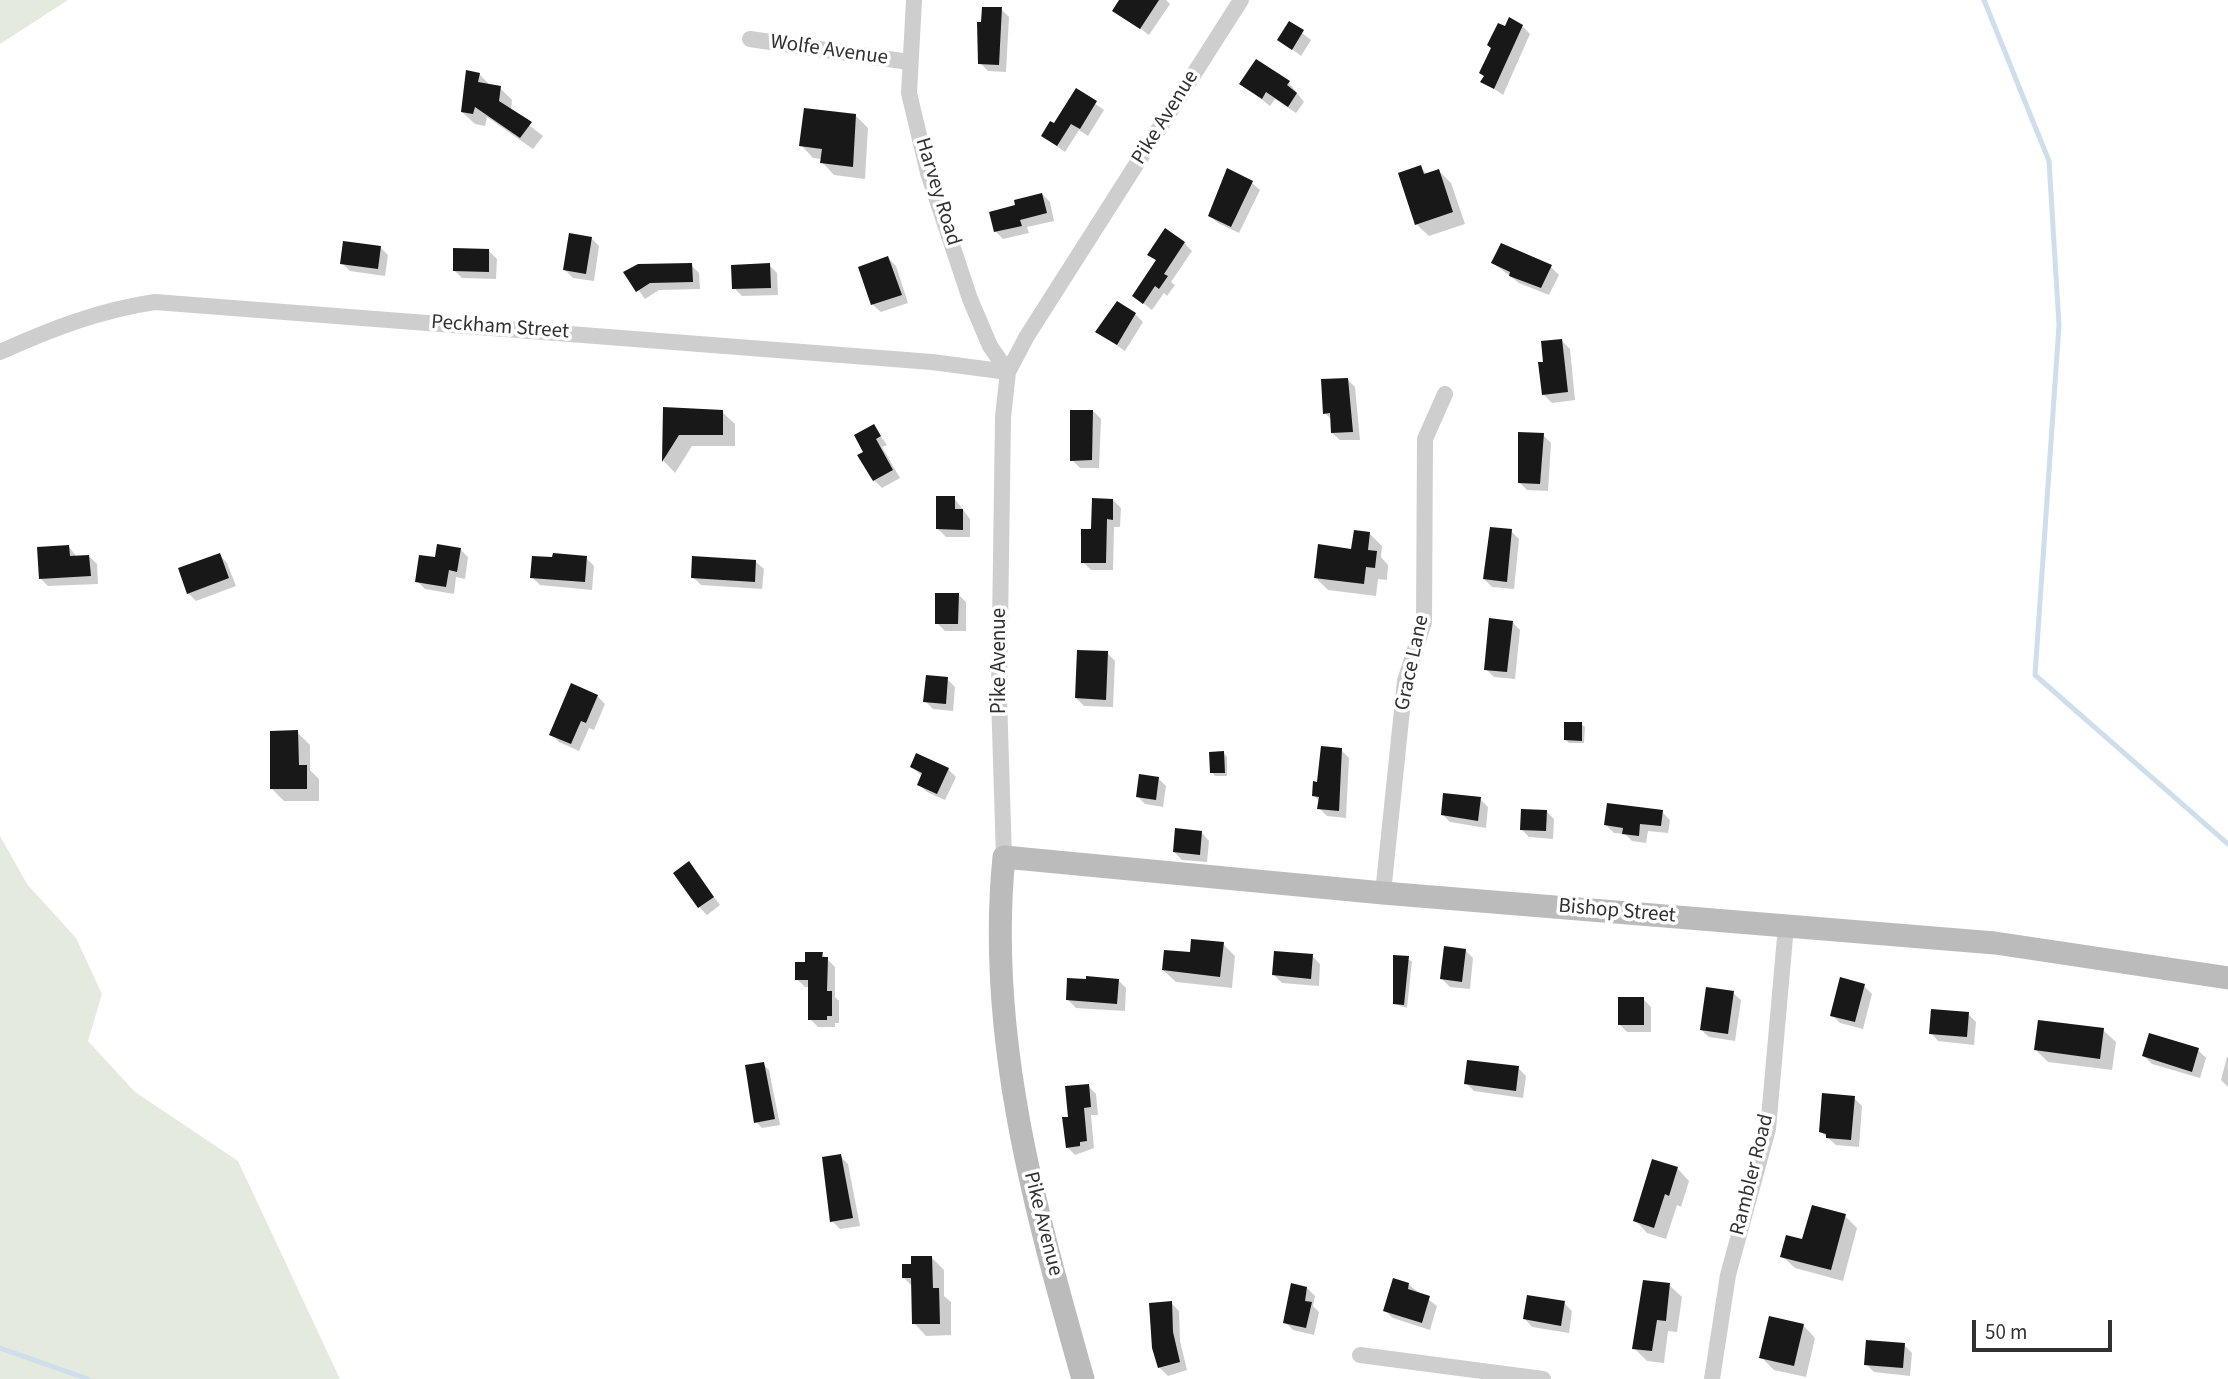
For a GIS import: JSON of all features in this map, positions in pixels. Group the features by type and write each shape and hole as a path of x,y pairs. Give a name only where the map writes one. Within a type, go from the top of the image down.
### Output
{"street":[{"name":"Harvey Road","path":"914,0 909,93 928,173 970,299 990,346 1008,372"},
{"name":"Pike Avenue","path":"1083,1379 1043,1236 1017,1121 1006,1056 1000,565 1003,417 1008,372 1027,336 1241,0"},
{"name":"Wolfe Avenue","path":"750,40 909,62"},
{"name":"Peckham Street","path":"0,352 74,320 119,307 156,302 932,362 1008,372"},
{"name":"Grace Lane","path":"1383,893 1405,681 1424,622 1425,439 1445,394"},
{"name":"Bishop Street","path":"1004,857 1383,893 1995,943 2228,978"},
{"name":"Rambler Road","path":"1712,1379 1728,1275 1768,1129 1786,926"},
{"path":"1360,1355 1543,1379"}],"shaded area":[{"path":"0,0 68,0 0,44"},
{"path":"0,836 27,884 76,938 102,994 88,1041 135,1092 238,1161 340,1379 0,1379"}],"building":[{"path":"1119,0 1159,0 1140,29 1112,11"},
{"path":"982,7 1002,7 999,65 978,64 977,22 981,22"},
{"path":"1509,17 1523,25 1494,89 1480,82 1484,76 1479,73 1491,48 1487,45 1498,23 1505,26"},
{"path":"1289,21 1304,30 1292,50 1277,40"},
{"path":"1256,59 1290,81 1287,85 1297,93 1288,107 1266,92 1262,99 1239,84"},
{"path":"466,70 480,73 478,82 501,86 499,101 532,122 520,138 475,107 473,114 461,112"},
{"path":"1076,88 1097,101 1080,129 1071,124 1057,146 1041,136 1050,121 1054,123"},
{"path":"804,108 856,114 853,167 820,163 822,149 799,146"},
{"path":"1421,165 1424,174 1439,169 1453,212 1415,225 1398,173"},
{"path":"1227,168 1253,181 1231,227 1208,216"},
{"path":"1042,193 1047,213 1020,220 1022,226 994,232 989,212 1015,205 1014,200"},
{"path":"1165,228 1185,242 1164,274 1168,276 1159,289 1155,286 1143,304 1132,296 1156,260 1147,255"},
{"path":"569,233 592,237 586,274 563,270"},
{"path":"343,241 381,246 378,269 340,264"},
{"path":"1501,243 1552,265 1541,288 1509,276 1510,272 1491,263"},
{"path":"453,248 489,249 489,272 453,271"},
{"path":"888,256 902,295 871,305 858,267"},
{"path":"692,263 693,282 650,283 636,292 623,272 638,264"},
{"path":"770,263 771,288 732,289 731,265"},
{"path":"1117,301 1136,313 1117,345 1095,332"},
{"path":"1562,339 1568,392 1542,395 1538,362 1543,362 1541,341"},
{"path":"1348,378 1353,432 1331,433 1330,413 1323,414 1321,379"},
{"path":"663,407 723,410 723,435 679,435 662,462"},
{"path":"1070,410 1093,410 1092,460 1070,461"},
{"path":"874,424 881,436 876,439 893,470 873,481 857,455 863,452 854,435"},
{"path":"1518,432 1544,433 1540,484 1518,483"},
{"path":"936,496 955,496 955,509 963,509 963,530 936,529"},
{"path":"1092,498 1113,499 1113,520 1107,519 1106,563 1081,563 1081,529 1091,529"},
{"path":"1490,527 1512,529 1507,582 1483,579"},
{"path":"1354,530 1370,532 1368,550 1377,551 1375,568 1366,567 1364,584 1314,578 1318,544 1351,549"},
{"path":"437,544 461,548 457,572 449,570 446,587 415,582 419,555 435,557"},
{"path":"69,545 70,556 89,555 91,576 39,579 37,547"},
{"path":"220,553 229,578 187,594 178,568"},
{"path":"553,553 587,556 585,582 530,578 532,556 552,557"},
{"path":"692,556 756,560 755,582 691,578"},
{"path":"935,593 959,593 958,624 935,624"},
{"path":"1489,618 1513,621 1507,672 1484,670"},
{"path":"1077,650 1108,651 1106,700 1075,698"},
{"path":"926,675 948,677 946,704 923,702"},
{"path":"571,683 598,695 586,723 581,721 571,744 549,735"},
{"path":"1564,722 1582,722 1582,741 1564,740"},
{"path":"298,730 299,765 307,765 307,789 270,789 270,731"},
{"path":"1321,746 1342,748 1339,811 1317,809 1319,797 1312,796 1313,781 1317,782"},
{"path":"1224,751 1225,773 1210,773 1209,752"},
{"path":"916,753 949,768 937,794 917,785 922,773 910,767"},
{"path":"1139,774 1159,777 1156,800 1136,797"},
{"path":"1443,793 1481,797 1478,821 1441,815"},
{"path":"1607,803 1663,810 1661,826 1640,824 1639,836 1622,834 1623,828 1604,825"},
{"path":"1521,809 1547,810 1546,831 1520,830"},
{"path":"1175,828 1202,831 1200,855 1173,852"},
{"path":"689,861 714,897 698,908 673,873"},
{"path":"1191,939 1224,942 1220,977 1162,970 1164,950 1190,952"},
{"path":"1444,946 1466,949 1462,982 1440,979"},
{"path":"1274,951 1313,954 1311,979 1272,975"},
{"path":"805,952 823,952 822,957 828,957 827,991 832,991 832,1016 827,1016 827,1020 808,1020 808,980 795,980 795,962 805,962"},
{"path":"1393,955 1409,956 1404,1005 1393,1004"},
{"path":"1086,976 1119,979 1117,1004 1066,1000 1067,978 1086,979"},
{"path":"1840,977 1865,984 1855,1022 1830,1016"},
{"path":"1706,987 1734,991 1728,1034 1700,1030"},
{"path":"1618,997 1644,997 1644,1025 1618,1025"},
{"path":"1931,1009 1969,1012 1967,1037 1929,1034"},
{"path":"2038,1020 2104,1028 2100,1059 2034,1050"},
{"path":"2149,1033 2199,1048 2192,1072 2142,1056"},
{"path":"1467,1060 1519,1066 1516,1091 1464,1084"},
{"path":"764,1062 775,1119 754,1123 745,1065"},
{"path":"1089,1084 1091,1107 1084,1108 1087,1141 1080,1142 1080,1146 1066,1148 1062,1117 1068,1117 1065,1086"},
{"path":"1822,1093 1855,1096 1851,1140 1826,1138 1826,1134 1819,1132"},
{"path":"841,1154 853,1218 830,1222 822,1157"},
{"path":"1652,1159 1678,1167 1669,1196 1665,1194 1654,1228 1633,1221"},
{"path":"1812,1205 1846,1214 1831,1270 1780,1257 1786,1235 1802,1239"},
{"path":"911,1256 932,1256 933,1288 939,1288 940,1324 912,1324 911,1278 902,1278 902,1264 911,1264"},
{"path":"1393,1278 1409,1283 1408,1289 1430,1296 1422,1323 1383,1311"},
{"path":"1643,1280 1670,1283 1666,1321 1657,1320 1652,1351 1632,1349"},
{"path":"1291,1283 1307,1287 1305,1301 1312,1302 1306,1328 1283,1323"},
{"path":"1527,1295 1565,1301 1561,1326 1523,1319"},
{"path":"1172,1301 1173,1332 1180,1362 1158,1368 1152,1348 1149,1303"},
{"path":"1769,1316 1804,1324 1794,1366 1759,1358"},
{"path":"1866,1340 1905,1343 1903,1368 1864,1365"}],"waterway":[{"path":"1984,0 2049,161 2059,325 2035,675 2228,844"},
{"path":"0,1348 88,1379"}]}
